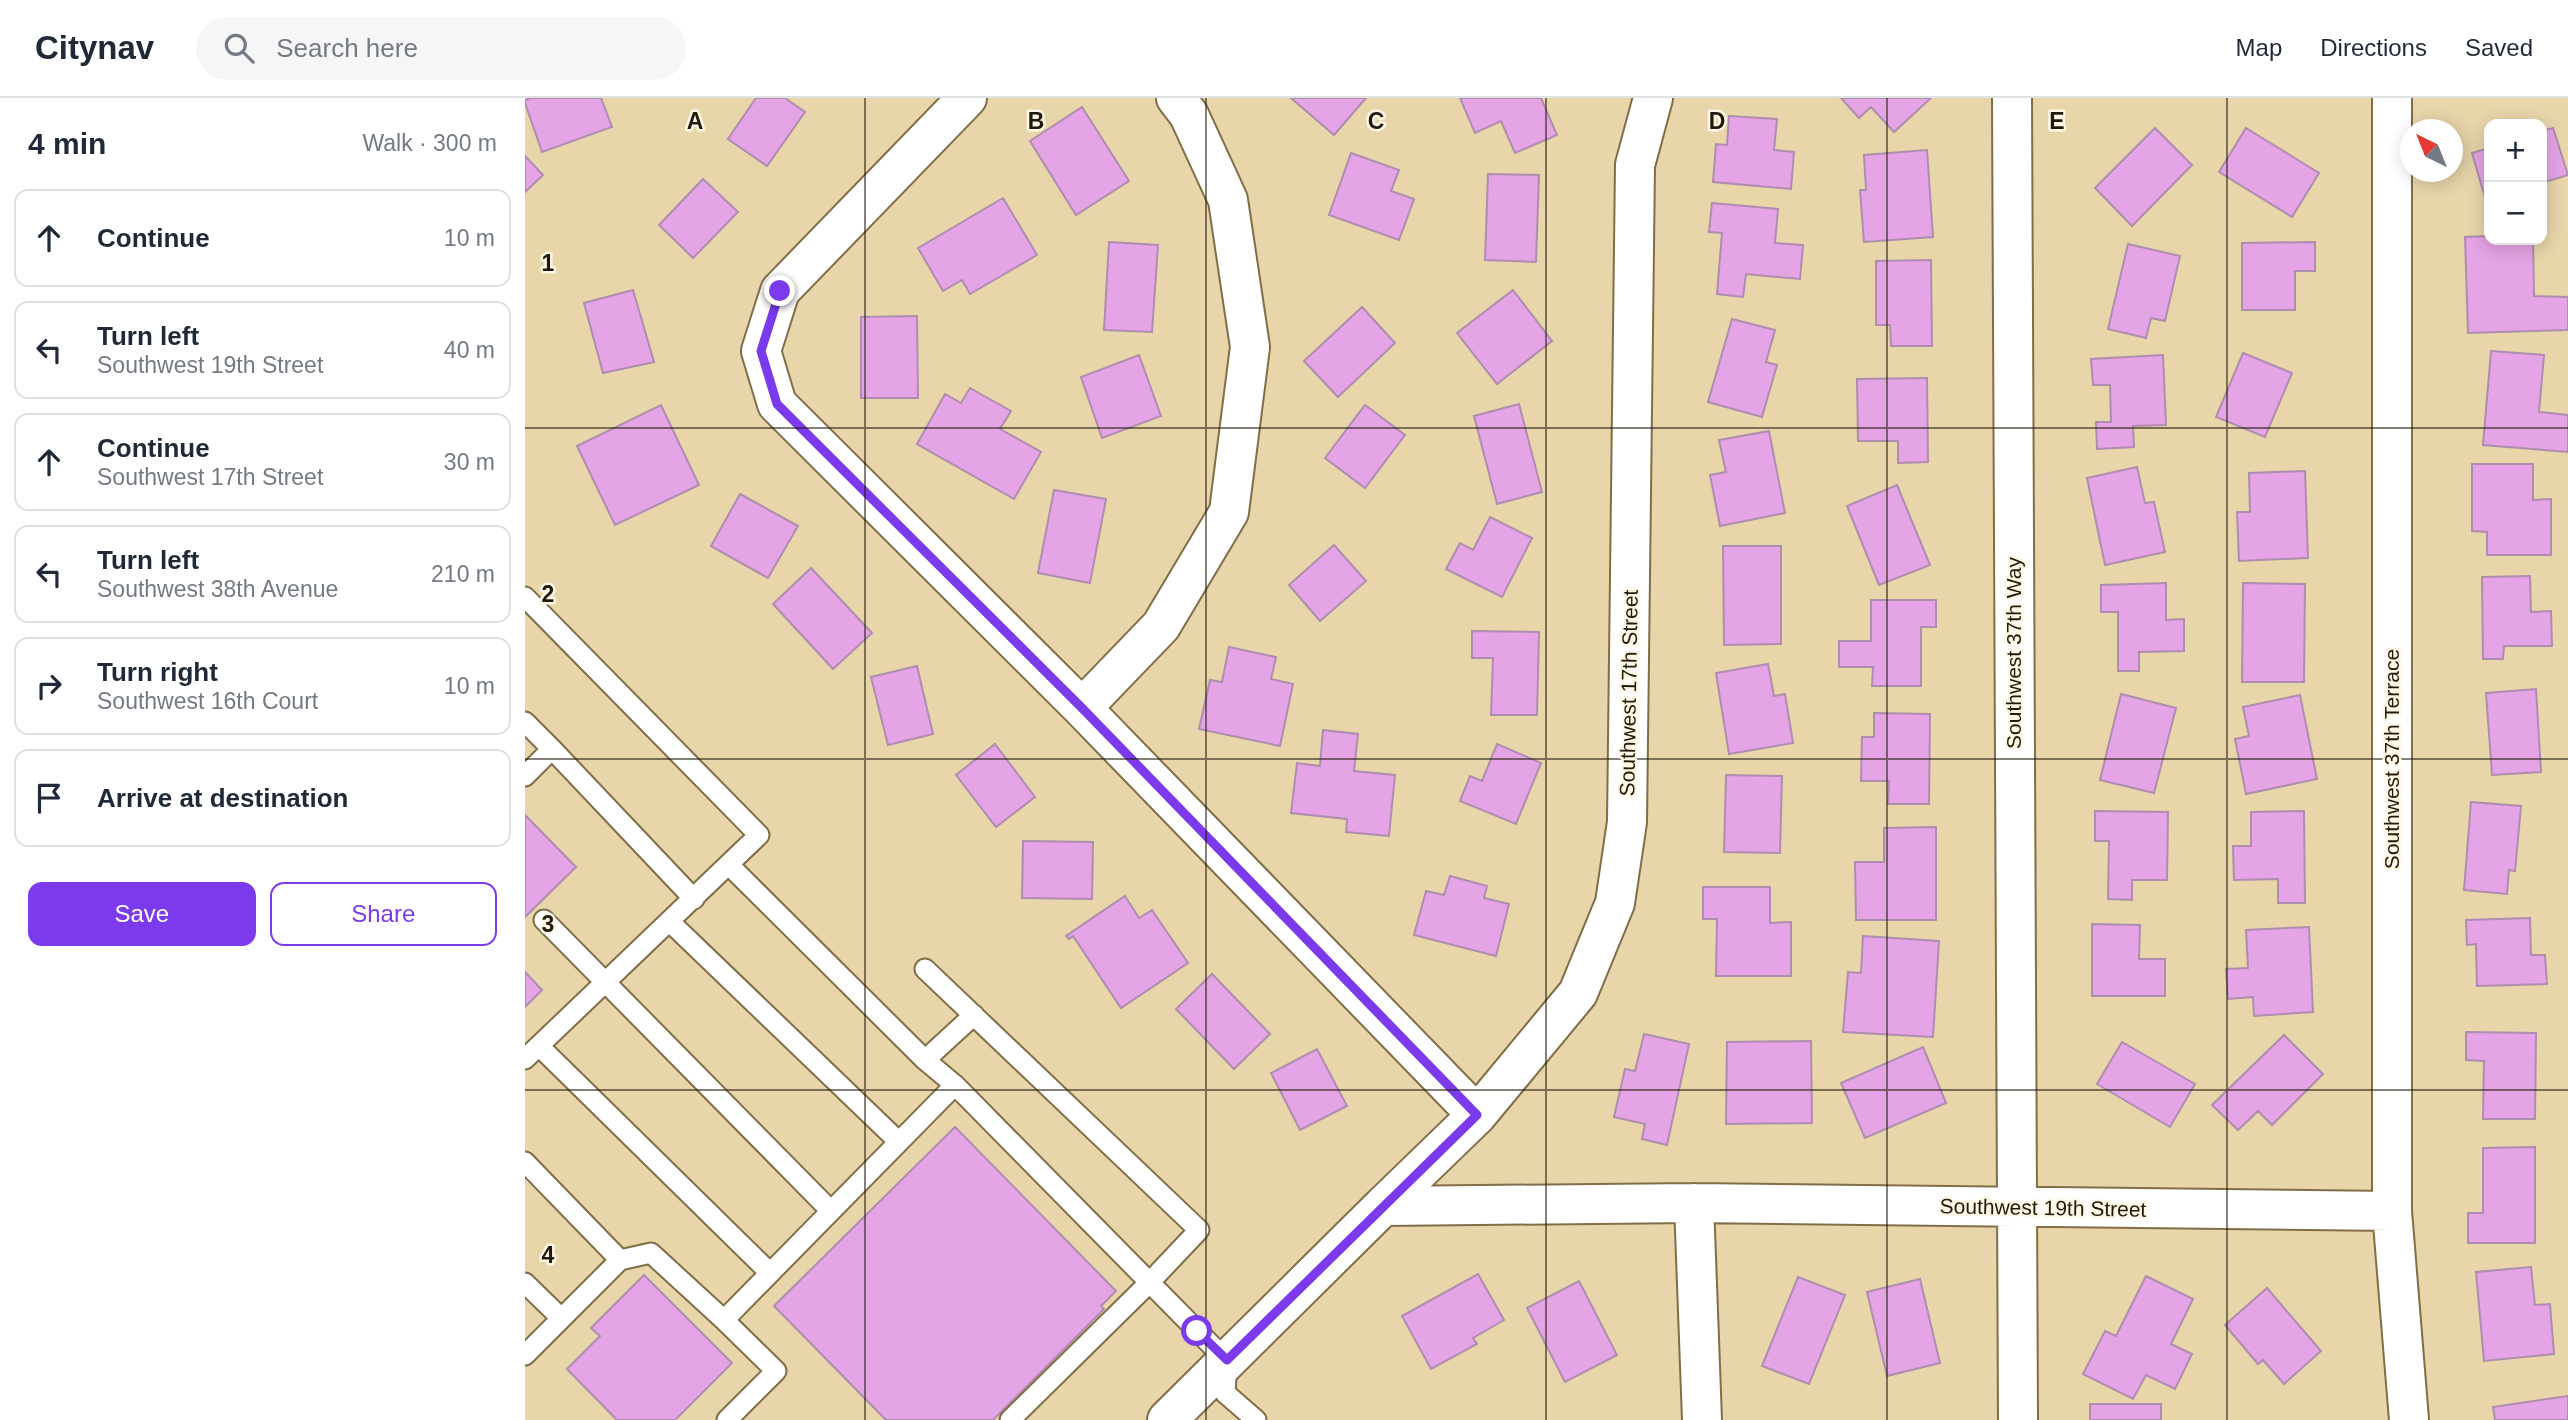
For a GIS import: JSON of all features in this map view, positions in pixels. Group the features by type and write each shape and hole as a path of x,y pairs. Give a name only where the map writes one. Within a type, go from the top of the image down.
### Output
{"street":[{"path":"967,98 780,291 761,351 777,404 1082,708 1477,1115"},
{"path":"1082,708 1161,626 1229,512 1250,347 1228,200 1189,114 1176,98"},
{"name":"Southwest 17th Street","path":"1383,1206 1477,1115 1578,993 1615,903 1627,822 1636,165 1653,98"},
{"name":"Southwest 37th Way","path":"2012,98 2018,1420"},
{"name":"Southwest 37th Terrace","path":"2392,98 2392,1211 2409,1420"},
{"path":"1694,1203 1702,1420"},
{"name":"Southwest 19th Street","path":"1383,1206 1694,1203 2392,1211"},
{"path":"1167,1420 1383,1206"}],"lane":[{"path":"525,597 759,835 532,1053 770,1273"},
{"path":"525,722 694,899"},
{"path":"525,776 552,749"},
{"path":"729,865 925,1060 955,1085 1227,1360 1225,1392 1256,1420"},
{"path":"544,920 830,1210"},
{"path":"670,922 899,1142"},
{"path":"925,968 1199,1230 1010,1420"},
{"path":"925,1060 974,1015"},
{"path":"724,1320 955,1085"},
{"path":"525,1162 620,1260"},
{"path":"525,1355 620,1260 651,1253 776,1371 727,1420"},
{"path":"525,1283 561,1318"}],"building":[{"path":"601,98 612,127 542,152 525,103 525,100"},
{"path":"756,98 785,98 805,112 767,166 728,139"},
{"path":"1291,98 1366,98 1334,135"},
{"path":"1460,98 1541,98 1557,135 1515,153 1501,121 1475,133"},
{"path":"1841,98 1931,98 1894,132 1871,107 1859,118"},
{"path":"1082,107 1129,181 1076,215 1030,141"},
{"path":"1729,116 1777,119 1774,150 1794,152 1791,189 1713,182 1716,144 1727,145"},
{"path":"2155,128 2192,165 2132,226 2095,188"},
{"path":"2246,128 2319,173 2292,217 2219,172"},
{"path":"2553,128 2568,175 2547,181 2547,130"},
{"path":"2484,149 2484,194 2472,153"},
{"path":"1927,150 1933,237 1864,242 1860,190 1866,190 1864,155"},
{"path":"1351,153 1399,170 1391,191 1414,199 1399,240 1329,215"},
{"path":"525,156 543,175 525,192"},
{"path":"1488,174 1539,175 1536,262 1485,260"},
{"path":"703,179 738,212 693,258 659,225"},
{"path":"1003,198 1037,255 970,294 962,280 943,291 918,248"},
{"path":"1712,203 1778,209 1775,243 1803,245 1800,279 1746,274 1743,297 1717,294 1722,233 1709,232"},
{"path":"2484,236 2484,245 2533,245 2534,296 2568,297 2568,330 2468,333 2465,237"},
{"path":"1109,242 1158,245 1152,332 1104,330"},
{"path":"2315,242 2315,271 2295,271 2295,310 2242,310 2242,243"},
{"path":"2128,244 2180,256 2165,321 2151,318 2146,338 2108,329"},
{"path":"1931,260 1932,346 1891,346 1890,325 1876,325 1876,261"},
{"path":"633,290 654,362 603,373 584,303"},
{"path":"1513,290 1552,341 1497,384 1457,333"},
{"path":"1362,307 1395,343 1338,397 1304,361"},
{"path":"917,316 918,398 861,398 861,317"},
{"path":"1732,319 1775,330 1766,362 1777,365 1762,417 1708,402"},
{"path":"2491,351 2544,355 2539,412 2568,415 2568,452 2483,445"},
{"path":"2243,353 2292,373 2265,437 2216,417"},
{"path":"1139,355 1161,416 1102,438 1081,377"},
{"path":"2163,355 2166,425 2133,426 2134,447 2097,449 2096,422 2111,422 2110,385 2093,385 2091,359"},
{"path":"1927,378 1928,462 1898,463 1898,441 1858,441 1857,379"},
{"path":"970,388 1011,411 1000,429 1041,452 1014,499 917,444 945,394 961,403"},
{"path":"1519,404 1542,492 1497,504 1474,416"},
{"path":"661,405 699,485 615,525 577,446"},
{"path":"1365,405 1405,435 1365,488 1325,458"},
{"path":"1769,431 1785,513 1720,526 1710,475 1726,472 1719,440"},
{"path":"2472,464 2533,464 2533,500 2551,499 2551,555 2487,555 2487,532 2472,531"},
{"path":"2137,467 2145,503 2154,502 2165,552 2105,565 2087,478"},
{"path":"2305,471 2308,558 2239,561 2237,512 2250,512 2249,473"},
{"path":"1897,485 1930,565 1879,585 1847,506"},
{"path":"1054,490 1106,499 1090,583 1038,573"},
{"path":"740,494 798,526 768,578 711,546"},
{"path":"1490,517 1532,538 1502,597 1446,569 1460,543 1473,550"},
{"path":"1334,545 1366,581 1320,621 1289,585"},
{"path":"1723,546 1781,546 1781,644 1724,645"},
{"path":"811,568 872,633 833,669 773,604"},
{"path":"2530,576 2531,612 2551,611 2552,646 2504,646 2503,659 2483,659 2482,577"},
{"path":"2166,583 2166,620 2184,619 2184,651 2139,652 2139,671 2118,671 2118,612 2101,612 2101,585"},
{"path":"2243,583 2305,584 2304,682 2242,682"},
{"path":"1871,600 1936,600 1936,627 1921,627 1921,686 1872,686 1873,667 1839,667 1839,641 1871,641"},
{"path":"1472,631 1539,632 1537,715 1491,715 1493,658 1472,658"},
{"path":"1229,647 1276,657 1271,679 1293,684 1280,746 1199,729 1210,680 1222,682"},
{"path":"1768,664 1774,696 1785,694 1793,743 1729,754 1716,673"},
{"path":"917,666 933,734 888,745 871,677"},
{"path":"2536,689 2541,772 2492,775 2486,693"},
{"path":"2121,694 2176,708 2154,793 2100,780"},
{"path":"2300,695 2317,779 2246,794 2235,739 2249,736 2243,707"},
{"path":"1874,713 1930,714 1929,804 1888,804 1889,781 1861,781 1862,737 1874,737"},
{"path":"1323,730 1358,734 1354,771 1395,775 1389,836 1346,832 1347,819 1291,813 1297,763 1320,766"},
{"path":"995,744 1035,797 996,827 956,775"},
{"path":"1497,744 1541,763 1516,824 1460,801 1470,776 1482,781"},
{"path":"1726,775 1782,776 1780,853 1724,852"},
{"path":"2471,802 2521,806 2515,871 2509,870 2507,894 2464,890"},
{"path":"2095,811 2168,812 2167,880 2132,880 2132,900 2108,899 2109,841 2095,841"},
{"path":"2304,811 2305,903 2278,903 2278,879 2234,880 2233,846 2251,846 2251,812"},
{"path":"525,815 576,867 525,917"},
{"path":"1936,827 1936,920 1856,920 1855,862 1884,862 1884,828"},
{"path":"1023,841 1093,842 1092,899 1022,898"},
{"path":"1450,876 1487,886 1484,898 1509,904 1496,956 1414,935 1426,891 1444,895"},
{"path":"1703,887 1770,887 1770,923 1791,922 1791,976 1716,976 1717,919 1703,919"},
{"path":"1125,896 1139,918 1152,910 1188,963 1121,1008 1073,936 1069,939 1066,936"},
{"path":"2530,918 2531,955 2545,955 2547,984 2477,986 2476,944 2467,945 2466,920"},
{"path":"2092,924 2140,925 2139,959 2165,959 2165,996 2092,996"},
{"path":"2309,927 2313,1012 2254,1016 2253,997 2228,999 2226,969 2248,968 2246,930"},
{"path":"1863,936 1939,941 1933,1037 1843,1032 1848,972 1861,973"},
{"path":"525,972 542,990 525,1007"},
{"path":"1212,974 1270,1034 1234,1069 1176,1009"},
{"path":"2466,1032 2536,1033 2535,1119 2483,1119 2484,1061 2466,1060"},
{"path":"1644,1034 1689,1044 1667,1145 1642,1139 1645,1124 1614,1117 1625,1069 1635,1071"},
{"path":"2284,1035 2323,1074 2272,1125 2258,1111 2238,1130 2212,1105"},
{"path":"1811,1041 1812,1123 1726,1124 1727,1042"},
{"path":"2122,1042 2195,1084 2170,1127 2097,1084"},
{"path":"1923,1047 1946,1103 1865,1138 1841,1083"},
{"path":"1317,1049 1347,1106 1300,1130 1271,1073"},
{"path":"955,1127 1116,1291 1101,1306 1104,1309 993,1420 886,1420 774,1306"},
{"path":"2535,1147 2535,1243 2468,1243 2468,1213 2483,1213 2483,1148"},
{"path":"2531,1267 2535,1305 2550,1304 2554,1354 2484,1361 2476,1272"},
{"path":"1478,1274 1504,1320 1473,1338 1477,1344 1431,1369 1402,1316"},
{"path":"644,1275 732,1363 675,1420 617,1420 567,1369 600,1336 591,1328"},
{"path":"2146,1276 2193,1299 2171,1344 2192,1354 2175,1389 2146,1375 2133,1399 2083,1374 2105,1331 2116,1336"},
{"path":"1798,1277 1845,1295 1809,1384 1762,1366"},
{"path":"1920,1279 1940,1363 1887,1376 1867,1292"},
{"path":"1579,1281 1617,1355 1565,1382 1527,1308"},
{"path":"2267,1288 2321,1351 2284,1384 2263,1360 2258,1364 2225,1325"},
{"path":"2568,1396 2568,1420 2495,1420 2493,1407"},
{"path":"2090,1404 2161,1404 2161,1420 2090,1420"}],"route":[{"path":"780,291 761,351 777,404 1082,708 1477,1115 1227,1360 1197,1331"}]}
